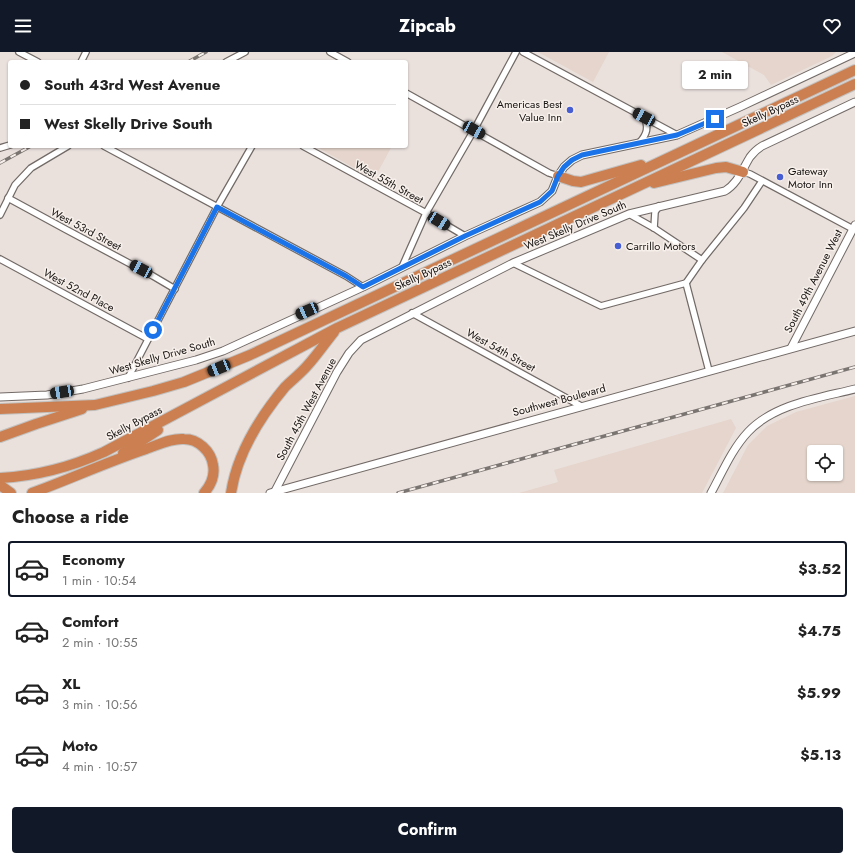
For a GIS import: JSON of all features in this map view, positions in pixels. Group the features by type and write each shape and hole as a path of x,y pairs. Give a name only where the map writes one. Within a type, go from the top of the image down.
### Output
{"highway":[{"name":"Skelly Bypass","path":"0,409 95,405 184,382 250,354 855,70"},
{"name":"Skelly Bypass","path":"0,478 23,476 50,471 90,458 213,395 337,328 855,84"},
{"path":"558,176 581,182 670,156"},
{"path":"635,188 716,168 726,167 743,172"},
{"path":"232,490 241,459 253,433 267,410 286,387 307,366 337,328"},
{"path":"110,462 213,395"},
{"path":"0,438 36,424 95,405"},
{"path":"32,493 73,478 110,462 173,440 185,439 197,442 207,450 213,461 214,473 212,480 204,493"},
{"path":"0,485 11,493"}],"street":[{"path":"19,52 34,60"},
{"path":"230,60 245,52"},
{"path":"330,52 344,60"},
{"path":"402,267 426,213 474,130 516,52"},
{"path":"523,52 677,135"},
{"name":"West Skelly Drive South","path":"0,397 55,394 128,378 196,360 222,351 363,287 465,236 540,202 552,191 558,176 564,167 572,160 582,155 677,135 855,53"},
{"path":"408,94 549,173 558,176"},
{"name":"West Skelly Drive South","path":"361,340 514,263 629,214 725,191 735,183 743,172 750,157 762,146 855,102"},
{"path":"640,142 645,136 647,130 644,117"},
{"path":"0,214 20,178 31,168 65,148"},
{"path":"108,148 346,276 363,287"},
{"path":"128,378 217,207 251,148"},
{"name":"West 55th Street","path":"307,148 465,236"},
{"path":"743,172 762,180 854,227"},
{"path":"514,263 601,306 686,283 702,260 744,208 762,180"},
{"name":"West 53rd Street","path":"8,198 175,289"},
{"path":"654,228 655,212 659,206"},
{"path":"629,214 654,228 702,260"},
{"name":"South 49th Avenue West","path":"791,348 854,227"},
{"name":"West 52nd Place","path":"0,259 148,339"},
{"path":"686,283 709,371"},
{"name":"West 54th Street","path":"412,313 581,406"},
{"name":"Southwest Boulevard","path":"272,492 855,330"},
{"name":"South 45th West Avenue","path":"272,492 337,372 349,353 361,340"},
{"path":"711,493 739,444 748,432 761,421 781,409 855,389"}],"shaded area":[{"path":"538,52 609,52 593,82"},
{"path":"722,52 836,52 832,56 771,85 764,75"},
{"path":"319,148 391,148 374,179"},
{"path":"855,396 855,493 723,493 748,445 767,426 796,412"},
{"path":"731,419 736,428 702,493 519,493 558,482 554,470"}],"railway":[{"path":"192,60 206,52"},
{"path":"0,163 27,148"},
{"path":"398,493 855,367"}],"place":[{"name":"Americas Best Value Inn","path":"570,110"},
{"name":"Gateway Motor Inn","path":"780,177"},
{"name":"Carrillo Motors","path":"618,246"}],"route":[{"path":"153,330 217,207 346,276 363,287 465,236 540,202 552,191 558,176 564,167 572,160 582,155 677,135 715,119"}]}
